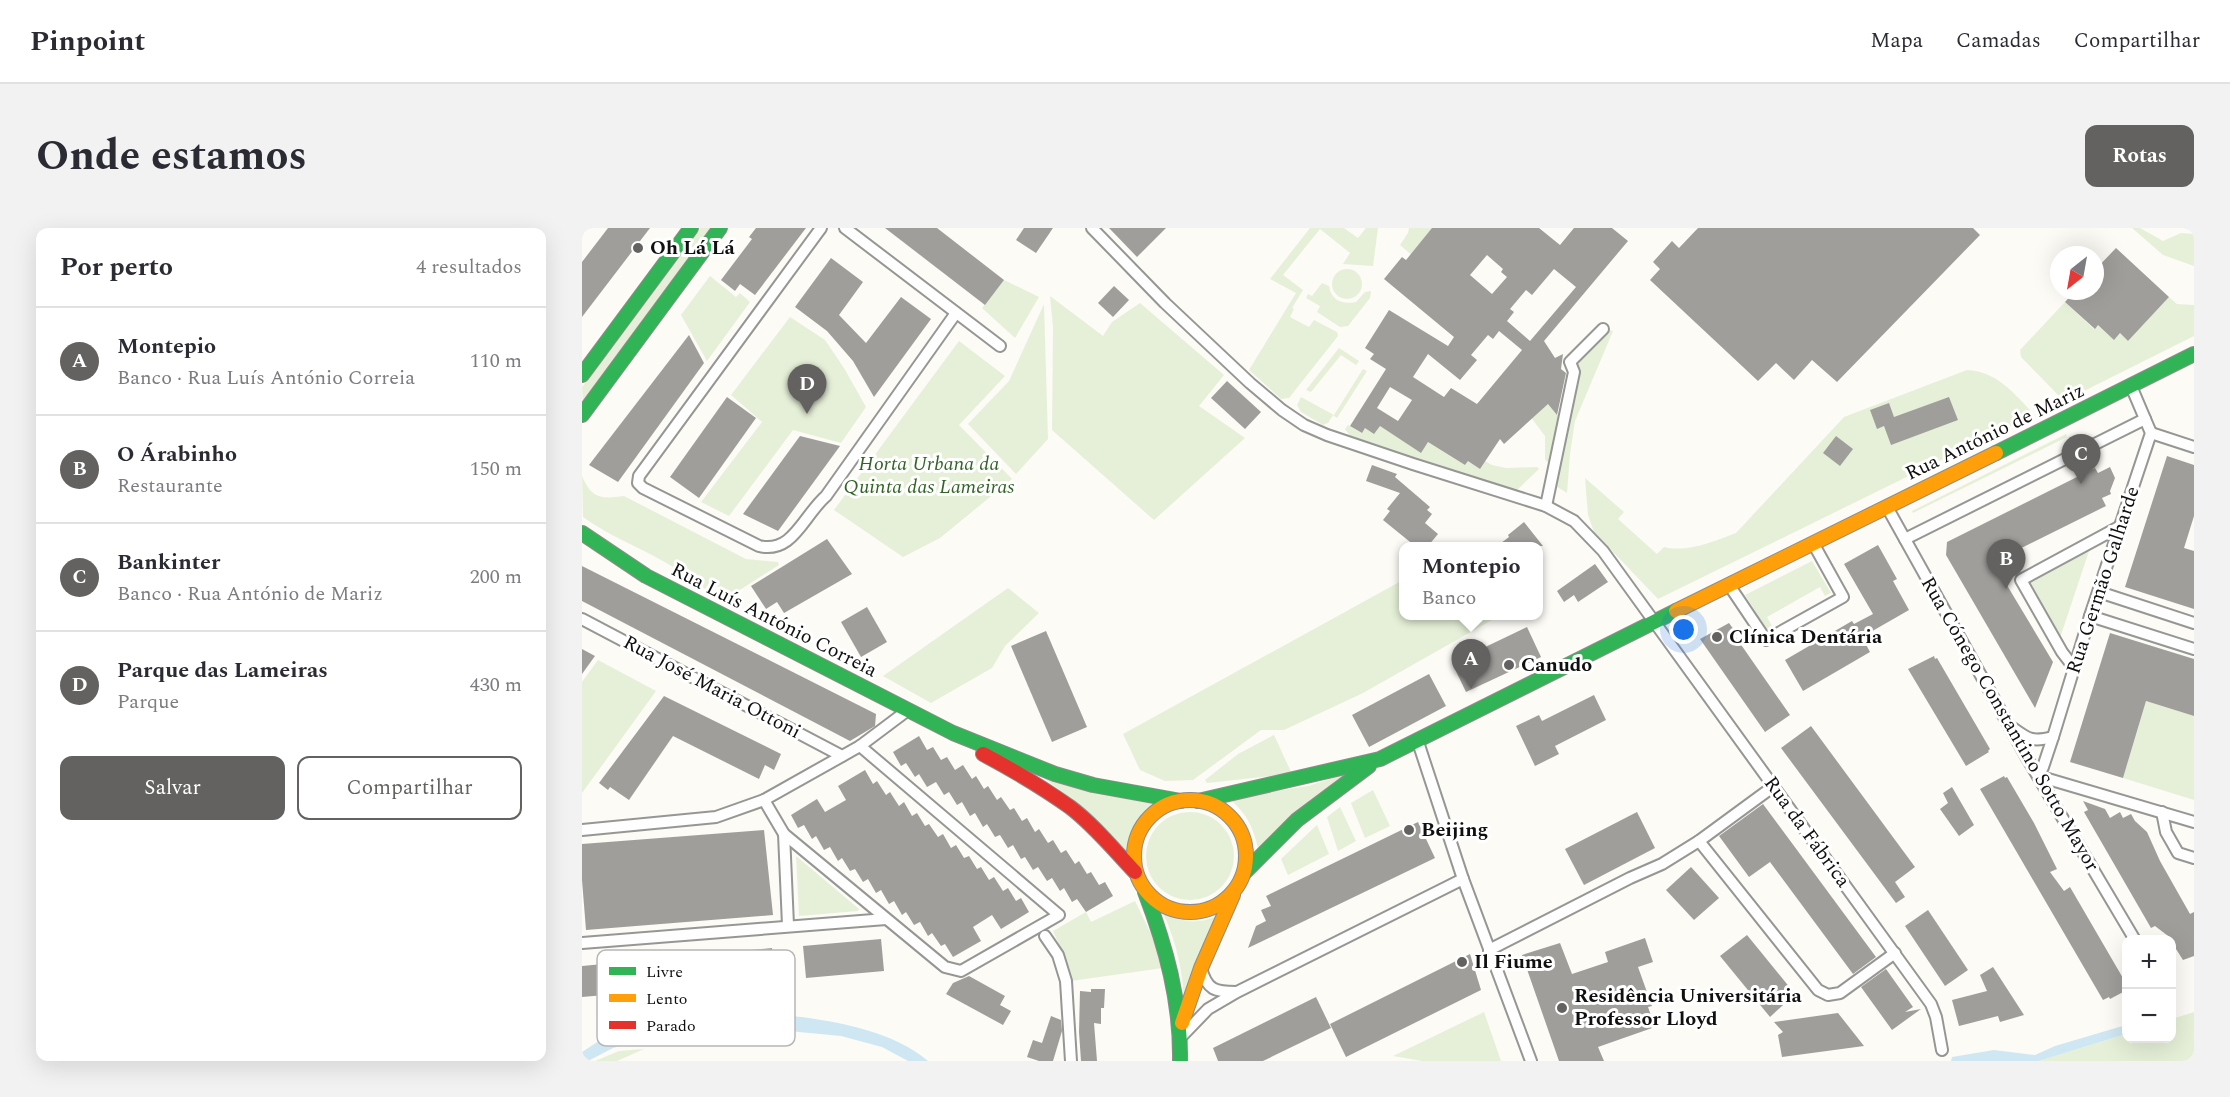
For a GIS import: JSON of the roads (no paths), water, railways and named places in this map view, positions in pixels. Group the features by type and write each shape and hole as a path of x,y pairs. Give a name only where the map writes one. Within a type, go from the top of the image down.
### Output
{"street":[{"path":"582,375 691,228"},
{"path":"582,416 720,228"},
{"path":"821,228 639,476 638,483 643,488 759,546 771,549 779,547 790,539 816,505 826,496 956,313"},
{"path":"844,228 1000,346"},
{"name":"Rua da Fábrica","path":"1092,228 1165,303 1250,383 1304,425 1413,464 1546,506 1574,521 1603,551 1931,1004 1936,1017 1942,1050"},
{"path":"1546,506 1574,372 1570,362 1603,329"},
{"name":"Rua António de Mariz","path":"1655,622 2194,354"},
{"path":"2131,386 2151,433 2194,447"},
{"path":"1905,539 2145,419"},
{"name":"Rua Germão Galharde","path":"2038,776 2053,737 2151,433"},
{"name":"Rua Cónego Constantino Sotto Mayor","path":"1887,507 2038,776 2133,935"},
{"path":"2075,669 2021,580 2119,527"},
{"name":"Rua Luís António Correia","path":"582,533 646,576 954,733 1054,774 1093,785 1181,801"},
{"path":"1729,585 1766,640 1843,597 1813,543"},
{"path":"2099,592 2194,623"},
{"path":"2091,616 2194,649"},
{"name":"Rua José Maria Ottoni","path":"582,619 842,756"},
{"path":"1180,1061 1181,1031 1168,956 1144,889 1135,872 1136,841 1144,824 1162,808 1181,801 1198,801 1376,761 1655,622"},
{"path":"582,830 716,817 764,800 860,746 908,710"},
{"path":"2010,726 2027,738 2037,741 2053,737"},
{"name":"Rua Luís António Correia","path":"954,733 1071,808 1100,834 1135,872"},
{"path":"1418,742 1463,879 1531,1061"},
{"path":"764,800 784,834 945,968 961,971 1059,915 860,746"},
{"path":"1181,1031 1201,968 1244,873 1297,820 1376,761"},
{"path":"2038,776 2194,822"},
{"path":"1489,950 1662,864 1699,841 1774,786"},
{"path":"1198,801 1222,810 1239,828 1246,850 1244,873"},
{"path":"2162,812 2166,832 2178,853 2194,858"},
{"path":"784,834 788,925"},
{"path":"1699,841 1818,990 1828,994 1840,993 1895,953"},
{"path":"1181,1031 1208,1009 1237,992 1463,879"},
{"path":"1144,889 1162,904 1190,912 1216,906 1236,889"},
{"path":"582,943 886,919"},
{"path":"1045,936 1058,955 1066,981 1071,1061"},
{"path":"1201,968 1204,979 1210,987 1220,992 1237,992"}],"water":[{"path":"795,1017 828,1021 872,1032 892,1039 928,1061 908,1061 882,1047 841,1036 795,1032"},
{"path":"2122,1026 2122,1035 2039,1061 1951,1061 1952,1057 1994,1050 2035,1055 2055,1046"},
{"path":"597,1042 597,1046 620,1046 588,1061 582,1061 582,1052"}],"place":[{"name":"Oh Lá Lá","path":"638,248"},
{"name":"Parque das Lameiras","path":"807,414"},
{"name":"Bankinter","path":"2081,484"},
{"name":"O Árabinho","path":"2006,589"},
{"name":"Clínica Dentária","path":"1717,637"},
{"name":"Canudo","path":"1509,665"},
{"name":"Montepio","path":"1471,689"},
{"name":"Beijing","path":"1409,830"},
{"name":"Il Fiume","path":"1462,962"},
{"name":"Residência Universitária Professor Lloyd","path":"1562,1008"}],"park label":[{"name":"Horta Urbana da Quinta das Lameiras","path":"929,476"}]}
